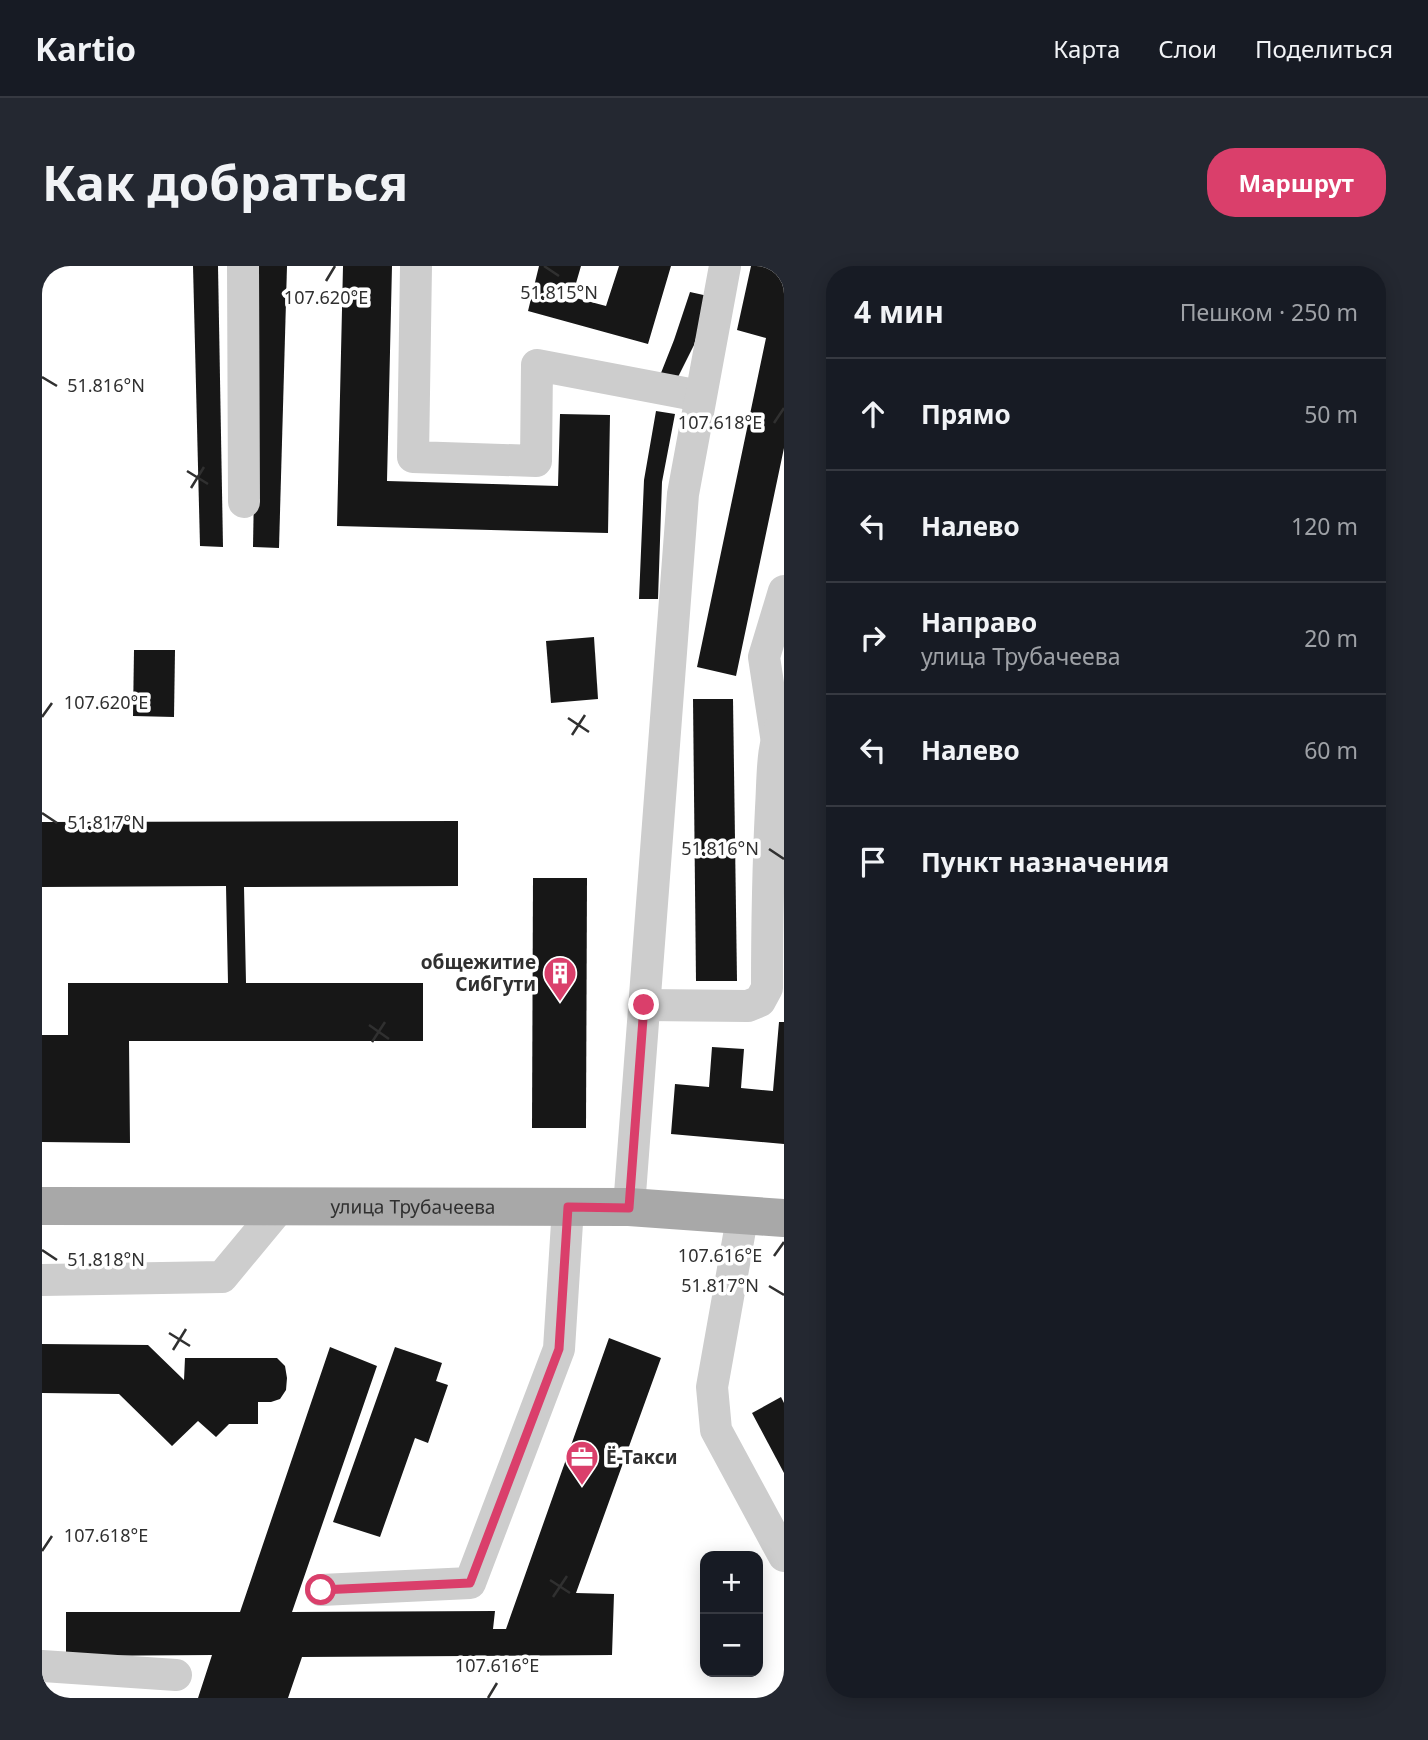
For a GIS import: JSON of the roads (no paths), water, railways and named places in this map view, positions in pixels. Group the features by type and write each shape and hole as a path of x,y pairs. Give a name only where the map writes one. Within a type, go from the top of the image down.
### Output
{"main road":[{"name":"улица Трубачеева","path":"42,1206 568,1207 743,1213 784,1218"}],"street":[{"path":"243,266 244,502"},
{"path":"415,266 413,457 536,461 537,365 700,396"},
{"path":"629,1208 682,494 725,266"},
{"path":"748,1006 760,1001 767,988 767,889 778,780 780,727 764,657 784,592"},
{"path":"644,1005 748,1006 784,1010"},
{"path":"42,1280 222,1277 280,1206"},
{"path":"321,1590 470,1583 559,1349 568,1207"},
{"path":"743,1213 712,1387 716,1430 784,1556"},
{"path":"42,1666 126,1685 176,1675"}],"place":[{"name":"общежитие СибГути","path":"560,1003"},
{"name":"Ё-Такси","path":"582,1487"}]}
